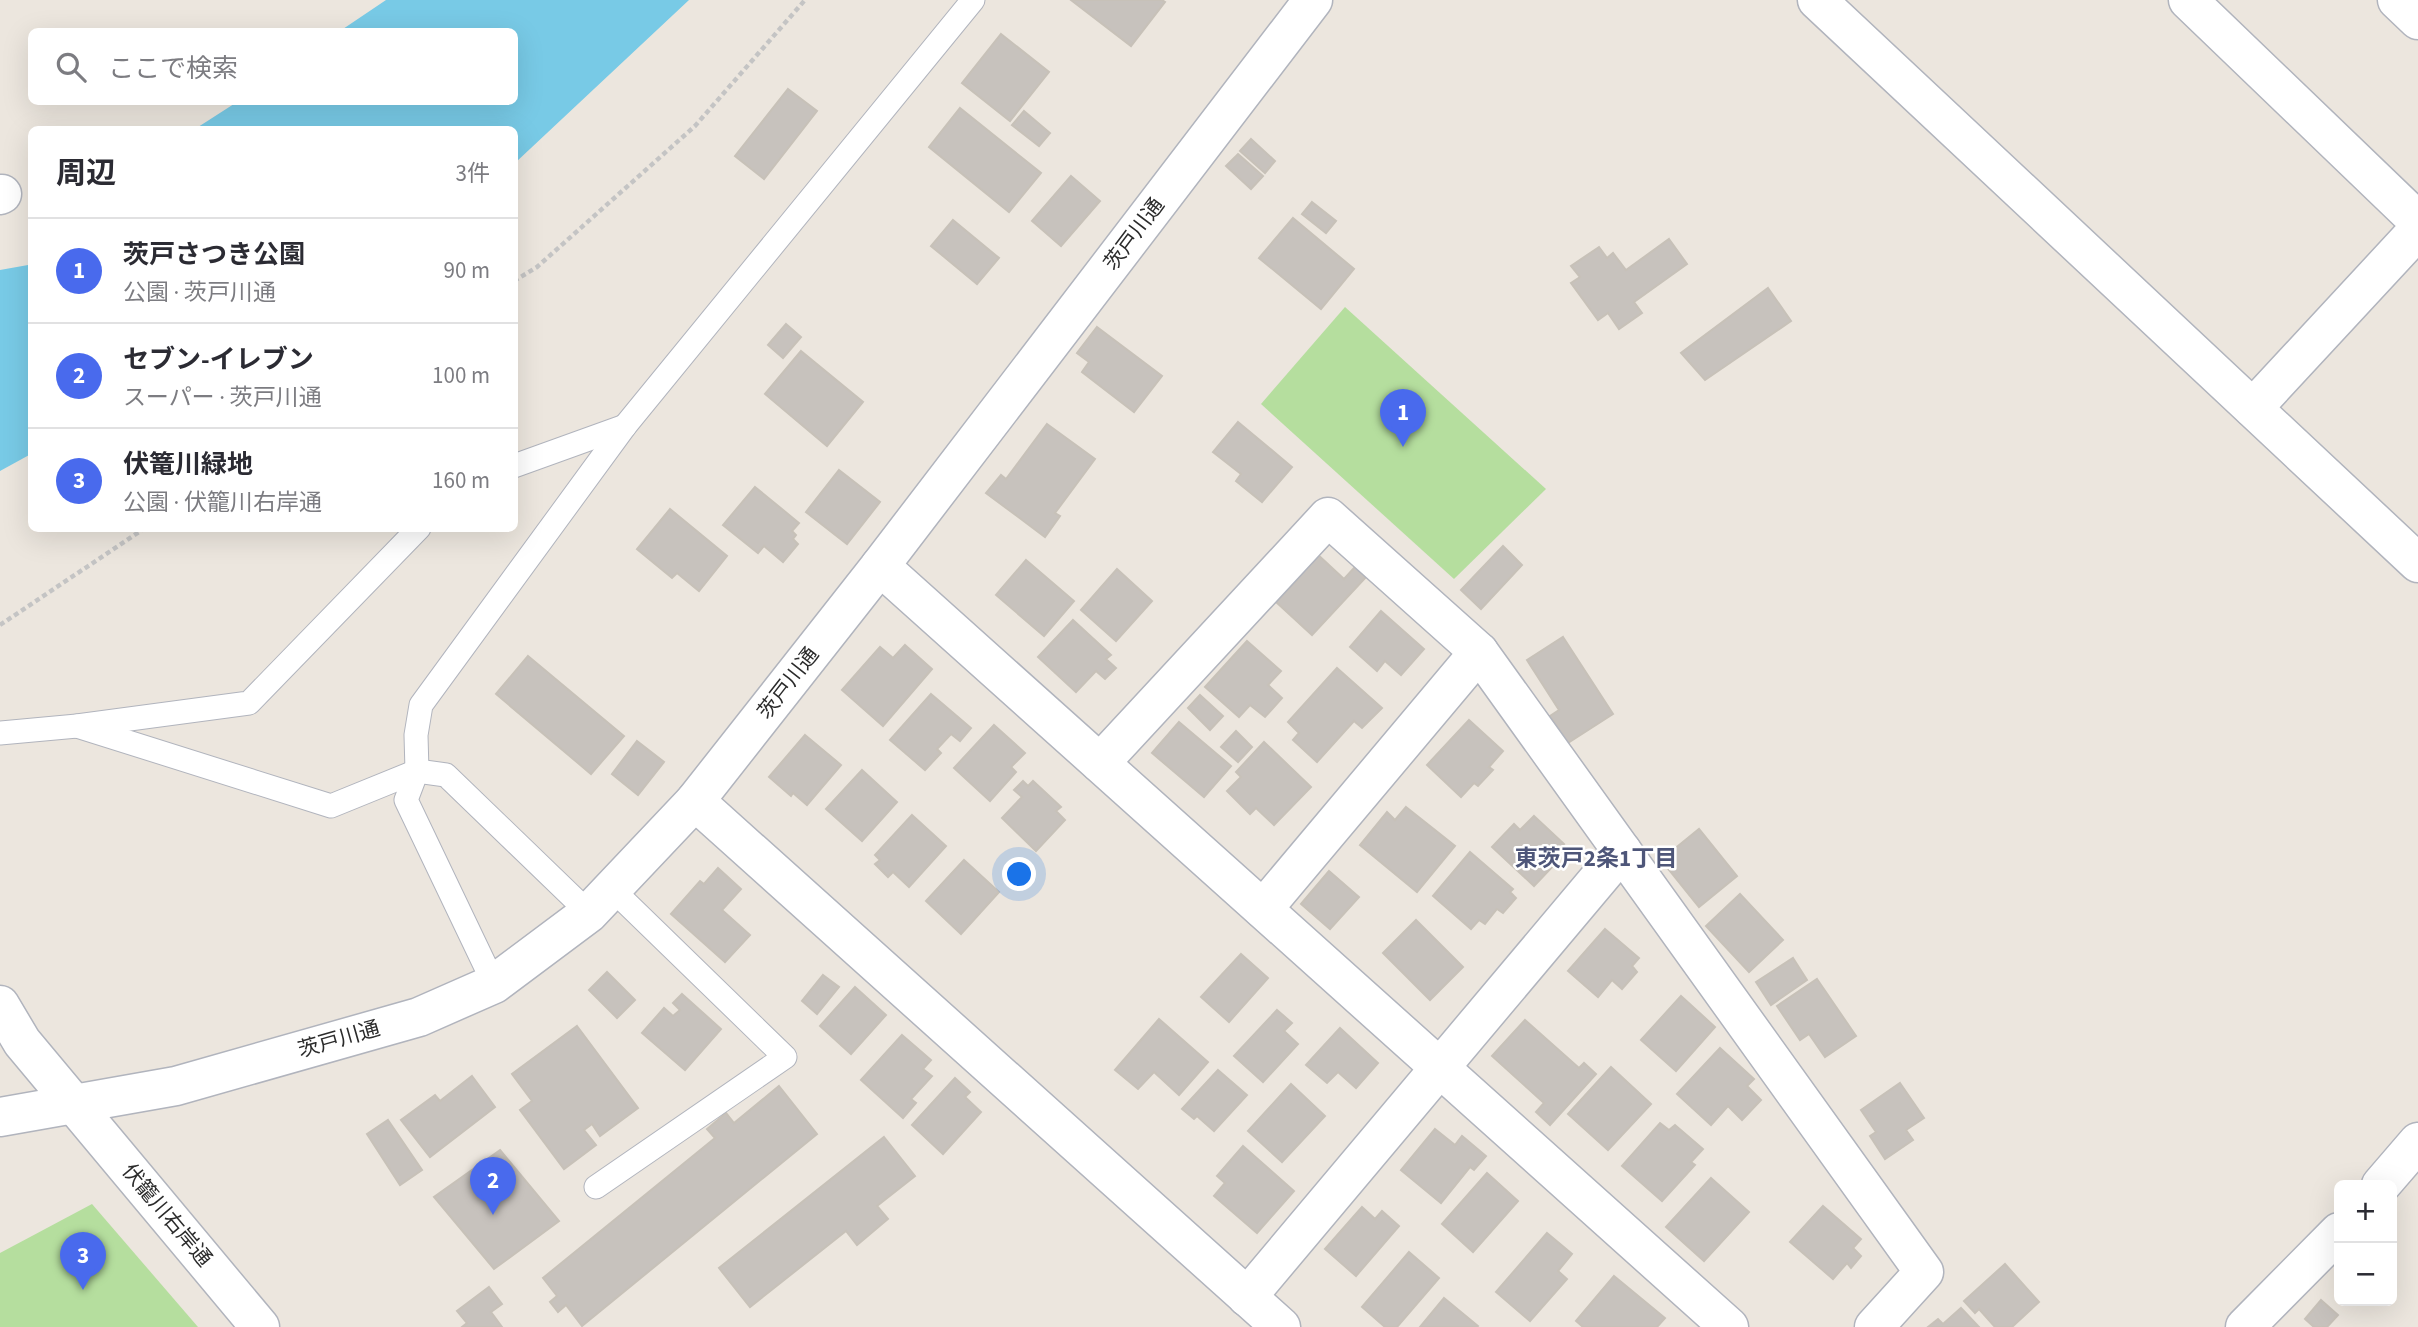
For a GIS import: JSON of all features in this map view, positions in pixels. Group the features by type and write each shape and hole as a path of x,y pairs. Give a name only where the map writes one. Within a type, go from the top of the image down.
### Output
{"street":[{"name":"茨戸川通","path":"0,1117 188,1083 419,1017 494,984 600,901 695,801 880,566 1313,0"},
{"path":"1817,0 2418,563"},
{"path":"2188,0 2418,221"},
{"path":"2397,0 2418,20"},
{"path":"2253,408 2418,230"},
{"path":"1100,763 1328,517 1479,652 1924,1272 1874,1327"},
{"path":"880,566 1729,1327"},
{"path":"1263,909 1479,652"},
{"path":"695,801 1281,1327"},
{"path":"1247,1297 1622,851"},
{"name":"伏籠川右岸通","path":"0,1005 22,1042 260,1327"},
{"path":"2385,1180 2418,1142"},
{"path":"2245,1327 2334,1237"}],"lane":[{"path":"494,984 406,800 416,771 416,735 421,705 625,426 973,0"},
{"path":"518,465 625,426"},
{"path":"0,733 77,726 249,703 415,532"},
{"path":"77,726 331,806 416,771 446,775 785,1057 596,1187"}],"path":[{"path":"518,279 537,267 695,126 805,0"},
{"path":"0,625 139,532"}],"green space":[{"path":"1345,307 1546,489 1454,579 1261,404"},
{"path":"92,1204 198,1327 0,1327 0,1253"}],"water":[{"path":"386,0 689,0 518,160 518,126 200,126 232,105 518,105 518,28 344,28"},
{"path":"28,265 28,456 0,471 0,270"}],"building":[{"path":"1071,0 1162,0 1165,2 1131,46"},
{"path":"1001,34 1049,72 1010,121 962,83"},
{"path":"788,89 817,111 764,179 735,156"},
{"path":"960,108 1041,173 1009,212 929,147"},
{"path":"1024,111 1050,133 1039,146 1012,125"},
{"path":"1251,139 1275,161 1265,173 1240,151"},
{"path":"1238,154 1263,176 1251,189 1226,166"},
{"path":"1071,176 1100,201 1061,246 1032,221"},
{"path":"1312,202 1336,221 1326,233 1302,214"},
{"path":"1293,218 1354,269 1321,309 1259,258"},
{"path":"953,220 999,258 977,284 931,246"},
{"path":"1669,239 1687,264 1634,302 1642,313 1619,329 1608,313 1598,320 1571,283 1580,277 1571,266 1599,247 1607,258 1613,253 1626,270"},
{"path":"1768,288 1791,321 1705,380 1681,353"},
{"path":"786,324 801,337 783,358 768,345"},
{"path":"1097,327 1162,376 1134,412 1082,372 1089,362 1077,353"},
{"path":"801,351 863,402 827,446 765,394"},
{"path":"1238,422 1292,467 1262,502 1236,481 1241,474 1213,452"},
{"path":"1047,424 1095,459 1055,513 1060,516 1045,537 986,493 1001,475 1006,479"},
{"path":"839,470 880,502 847,544 806,512"},
{"path":"755,487 799,523 792,531 796,535 793,539 798,544 783,562 764,546 758,553 723,525"},
{"path":"670,509 727,556 699,591 677,573 672,578 637,549"},
{"path":"1503,546 1522,565 1481,609 1461,590"},
{"path":"1316,553 1344,579 1355,567 1366,577 1312,635 1276,602 1297,580 1294,576"},
{"path":"1026,560 1074,601 1044,636 996,595"},
{"path":"1117,569 1152,601 1116,641 1081,610"},
{"path":"1381,611 1424,649 1401,675 1385,661 1377,671 1350,647"},
{"path":"1073,620 1111,655 1106,659 1116,668 1105,679 1096,671 1076,692 1038,657"},
{"path":"1563,637 1613,714 1568,743 1550,716 1559,710 1527,660"},
{"path":"1247,641 1281,671 1268,685 1282,698 1265,717 1250,705 1239,717 1205,687"},
{"path":"905,645 932,669 883,726 842,690 880,647 893,658"},
{"path":"528,656 624,736 591,774 496,694"},
{"path":"1337,668 1382,708 1362,728 1354,721 1317,762 1293,740 1299,733 1288,722"},
{"path":"931,694 971,728 960,741 951,734 937,749 941,753 925,770 890,740"},
{"path":"1200,695 1223,716 1210,730 1188,708"},
{"path":"1469,720 1503,751 1489,767 1493,770 1478,786 1474,783 1461,797 1427,765"},
{"path":"1179,722 1231,766 1204,797 1152,753"},
{"path":"994,725 1025,753 1011,767 1016,772 990,801 954,768"},
{"path":"1236,731 1252,747 1238,762 1221,747"},
{"path":"805,735 841,765 807,805 793,793 791,796 769,777"},
{"path":"637,741 664,762 638,795 612,774"},
{"path":"1264,742 1311,787 1274,825 1256,808 1250,814 1227,791 1241,777 1236,772"},
{"path":"862,770 897,802 862,841 826,809"},
{"path":"1023,781 1028,786 1033,781 1061,807 1056,811 1065,820 1036,851 1002,818 1022,797 1014,790"},
{"path":"1406,807 1455,846 1417,892 1360,845 1387,812 1395,820"},
{"path":"912,815 946,846 909,887 893,872 888,877 875,864 880,860 875,855"},
{"path":"1534,816 1564,844 1547,861 1553,866 1534,886 1492,847 1514,824 1520,830"},
{"path":"1699,829 1737,876 1699,907 1661,860"},
{"path":"1470,852 1513,889 1510,892 1516,898 1503,913 1497,909 1485,924 1479,920 1471,929 1433,896"},
{"path":"964,860 999,892 961,934 926,901"},
{"path":"718,868 741,889 722,910 750,935 725,962 671,914 700,881 704,884"},
{"path":"1329,871 1359,897 1330,929 1301,904"},
{"path":"1740,894 1783,940 1749,972 1706,926"},
{"path":"1416,920 1463,967 1430,1000 1383,953"},
{"path":"1605,929 1639,958 1632,966 1637,972 1622,989 1612,980 1598,997 1568,971"},
{"path":"1241,954 1268,978 1229,1022 1201,997"},
{"path":"1793,958 1807,980 1771,1005 1756,982"},
{"path":"607,972 635,1000 617,1018 589,990"},
{"path":"823,975 839,987 817,1014 802,1001"},
{"path":"1817,979 1856,1036 1825,1057 1809,1034 1800,1040 1777,1006"},
{"path":"855,987 886,1015 851,1054 820,1026"},
{"path":"682,994 721,1029 685,1070 642,1033 664,1008 673,1016 680,1010 673,1003"},
{"path":"1681,996 1715,1027 1676,1071 1641,1040"},
{"path":"1277,1010 1292,1023 1284,1031 1298,1044 1263,1082 1234,1056"},
{"path":"1159,1019 1208,1062 1179,1095 1154,1072 1138,1089 1115,1070"},
{"path":"1525,1020 1579,1068 1584,1063 1596,1074 1550,1125 1536,1112 1544,1103 1492,1056"},
{"path":"577,1026 638,1108 600,1136 592,1124 584,1130 596,1145 564,1169 520,1110 532,1101 512,1074"},
{"path":"1340,1028 1378,1063 1356,1088 1338,1072 1327,1083 1306,1065"},
{"path":"902,1035 931,1060 923,1069 932,1076 911,1099 916,1103 903,1118 861,1080"},
{"path":"1720,1048 1754,1079 1747,1086 1761,1100 1742,1120 1728,1106 1711,1125 1677,1094"},
{"path":"1611,1067 1651,1104 1608,1150 1568,1114"},
{"path":"1218,1070 1247,1095 1214,1131 1197,1116 1194,1119 1182,1109"},
{"path":"472,1076 495,1107 430,1157 401,1120 435,1095 440,1101"},
{"path":"955,1078 970,1092 965,1097 981,1112 943,1154 912,1125"},
{"path":"1900,1083 1924,1118 1906,1130 1913,1140 1885,1159 1870,1136 1876,1132 1861,1110"},
{"path":"1291,1084 1325,1116 1282,1162 1248,1131"},
{"path":"779,1086 817,1134 582,1326 566,1305 558,1312 550,1302 557,1296 543,1278 715,1138 707,1129 726,1113 734,1123"},
{"path":"388,1120 422,1170 400,1185 367,1134"},
{"path":"1660,1123 1669,1130 1675,1125 1703,1149 1691,1162 1695,1165 1662,1201 1622,1166"},
{"path":"1435,1129 1455,1145 1462,1136 1486,1156 1474,1170 1470,1167 1441,1203 1401,1170"},
{"path":"884,1137 915,1176 877,1206 888,1219 857,1245 846,1231 750,1307 719,1268"},
{"path":"1243,1146 1294,1191 1257,1233 1214,1196 1225,1183 1217,1176"},
{"path":"500,1150 559,1221 494,1269 434,1197"},
{"path":"1487,1173 1518,1201 1473,1252 1442,1224"},
{"path":"1711,1178 1749,1212 1704,1261 1666,1227"},
{"path":"1823,1206 1861,1239 1853,1248 1861,1256 1851,1268 1847,1263 1833,1279 1790,1242"},
{"path":"1362,1207 1375,1219 1382,1211 1399,1226 1356,1276 1325,1249"},
{"path":"1547,1233 1572,1254 1558,1271 1567,1279 1530,1321 1496,1292"},
{"path":"1409,1252 1439,1278 1397,1327 1385,1327 1362,1307"},
{"path":"2005,1264 2039,1302 2012,1327 1995,1327 1979,1309 1975,1313 1964,1301"},
{"path":"1614,1276 1665,1318 1657,1327 1583,1327 1576,1321"},
{"path":"489,1287 502,1304 491,1312 502,1327 462,1327 467,1323 457,1311"},
{"path":"1444,1298 1478,1326 1420,1327"},
{"path":"2321,1300 2338,1315 2327,1327 2314,1327 2305,1319"},
{"path":"1961,1308 1979,1327 1928,1327 1938,1319 1943,1324"}],"place":[{"name":"茨戸さつき公園","path":"1403,447"},
{"name":"セブン-イレブン","path":"493,1215"},
{"name":"伏篭川緑地","path":"83,1290"}],"district":[{"name":"東茨戸2条1丁目","path":"1596,858"}]}
